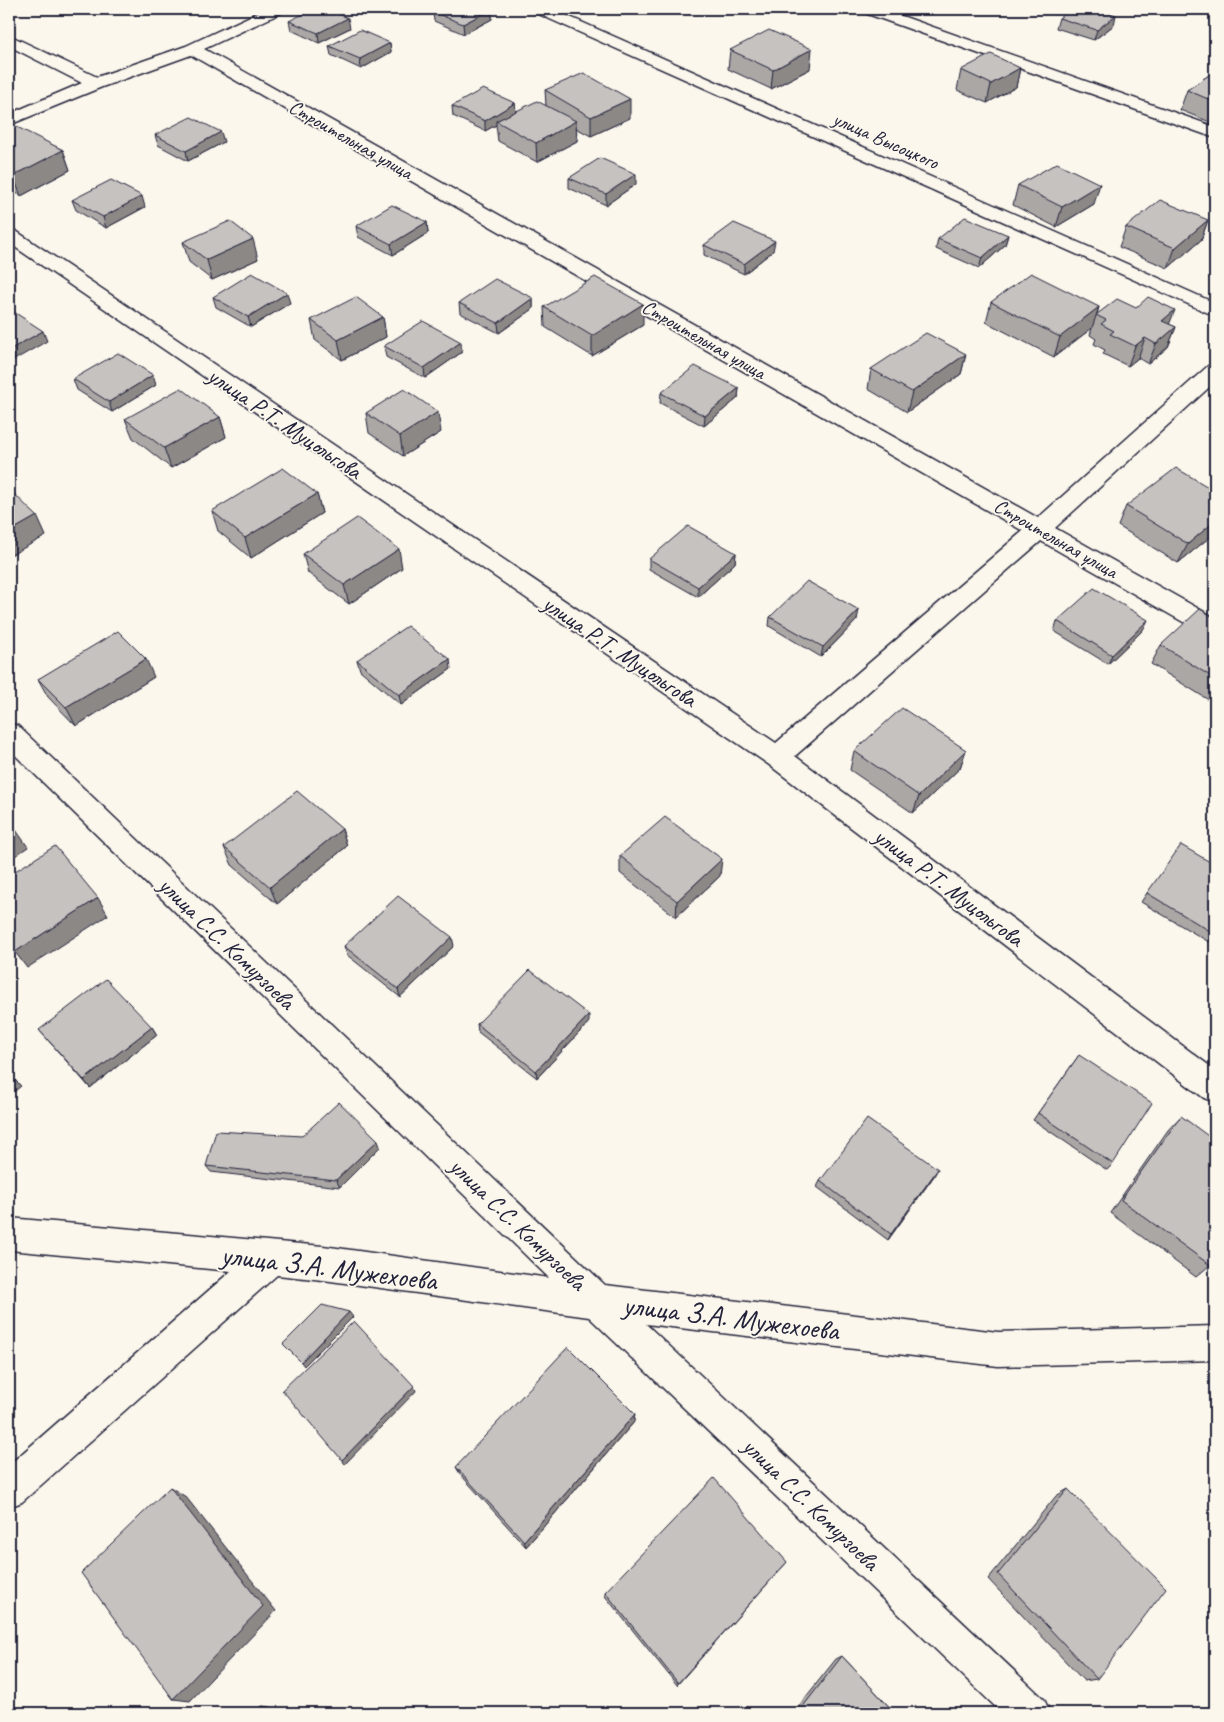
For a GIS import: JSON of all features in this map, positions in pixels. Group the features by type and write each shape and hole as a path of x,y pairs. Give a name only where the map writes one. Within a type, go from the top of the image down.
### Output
{"street":[{"path":"9,120 96,83 192,49 277,9"},
{"name":"улица Высоцкого","path":"540,9 1215,310"},
{"path":"868,9 1215,133"},
{"path":"9,40 96,83"},
{"name":"Строительная улица","path":"192,49 1215,629"},
{"name":"улица Р.Т. Муцольгова","path":"9,235 777,757 1215,1088"},
{"path":"777,757 1040,529 1215,371"},
{"name":"улица С.С. Комурзоева","path":"9,733 597,1300 1030,1713"},
{"name":"улица З.А. Мужехоева","path":"9,1234 323,1263 597,1300 998,1350 1215,1342"},
{"path":"9,1489 270,1259"}],"building":[{"path":"313,9 327,9 348,18 318,33 289,21"},
{"path":"439,9 492,9 463,24 433,12"},
{"path":"1071,9 1098,9 1116,15 1097,30 1059,18"},
{"path":"360,30 390,43 360,59 329,46"},
{"path":"769,30 812,49 773,70 730,50"},
{"path":"991,54 1020,68 991,84 961,70"},
{"path":"1215,71 1215,102 1187,90"},
{"path":"584,73 630,99 591,117 545,90"},
{"path":"483,89 515,103 485,121 452,106"},
{"path":"537,101 576,121 536,143 496,121"},
{"path":"191,117 221,132 186,151 155,135"},
{"path":"11,124 63,150 13,176 9,173 9,125"},
{"path":"600,158 636,174 606,194 569,178"},
{"path":"1057,163 1100,184 1062,207 1018,185"},
{"path":"111,180 142,196 103,217 72,200"},
{"path":"1160,200 1208,220 1175,248 1126,227"},
{"path":"392,205 427,222 391,244 356,226"},
{"path":"965,217 1008,235 982,258 938,239"},
{"path":"230,221 253,239 207,260 183,242"},
{"path":"734,223 775,241 744,264 704,245"},
{"path":"252,273 287,293 248,317 213,297"},
{"path":"1031,273 1099,307 1060,337 991,302"},
{"path":"595,277 643,304 592,336 544,307"},
{"path":"495,279 533,298 498,323 459,303"},
{"path":"356,297 383,317 338,340 311,320"},
{"path":"1148,297 1175,310 1162,321 1176,327 1156,344 1145,338 1135,346 1110,334 1114,331 1101,324 1106,320 1096,315 1117,299 1136,308"},
{"path":"11,310 43,331 9,350 9,312"},
{"path":"423,321 461,342 424,368 384,346"},
{"path":"926,333 966,354 912,392 871,369"},
{"path":"118,353 153,375 109,402 73,379"},
{"path":"695,366 739,388 705,416 661,393"},
{"path":"181,388 220,417 164,448 125,419"},
{"path":"404,389 438,412 400,436 366,413"},
{"path":"283,468 317,494 245,538 212,511"},
{"path":"1176,468 1215,491 1215,521 1188,544 1126,506"},
{"path":"9,489 37,516 9,532"},
{"path":"357,518 399,549 344,585 303,554"},
{"path":"688,526 736,553 698,587 649,559"},
{"path":"807,581 859,610 823,647 770,617"},
{"path":"1094,588 1148,620 1112,655 1057,621"},
{"path":"1200,609 1215,618 1215,679 1161,645"},
{"path":"407,626 450,659 399,695 357,660"},
{"path":"118,631 146,659 66,707 38,679"},
{"path":"902,708 966,750 919,796 854,751"},
{"path":"297,791 342,829 270,887 224,847"},
{"path":"665,817 722,859 677,901 620,856"},
{"path":"9,821 16,830 9,835"},
{"path":"1181,845 1215,865 1215,934 1147,893"},
{"path":"55,846 98,898 15,952 9,944 9,875"},
{"path":"398,896 452,937 398,989 344,946"},
{"path":"530,970 589,1015 536,1071 477,1024"},
{"path":"106,979 152,1027 84,1080 39,1030"},
{"path":"1079,1055 1152,1103 1113,1164 1038,1113"},
{"path":"9,1073 14,1079 9,1084"},
{"path":"339,1102 378,1140 336,1180 206,1166 216,1131 302,1136"},
{"path":"1181,1116 1215,1141 1215,1257 1210,1265 1121,1200"},
{"path":"867,1119 938,1169 891,1234 820,1181"},
{"path":"322,1305 349,1312 301,1362 283,1344"},
{"path":"354,1321 414,1386 342,1460 282,1390"},
{"path":"568,1347 635,1414 524,1541 456,1467"},
{"path":"714,1478 787,1562 678,1683 605,1592"},
{"path":"170,1487 263,1606 173,1699 81,1573"},
{"path":"1068,1489 1166,1588 1097,1679 998,1574"},
{"path":"842,1656 895,1713 798,1713"},
{"path":"262,1706 267,1713 254,1713"}]}
